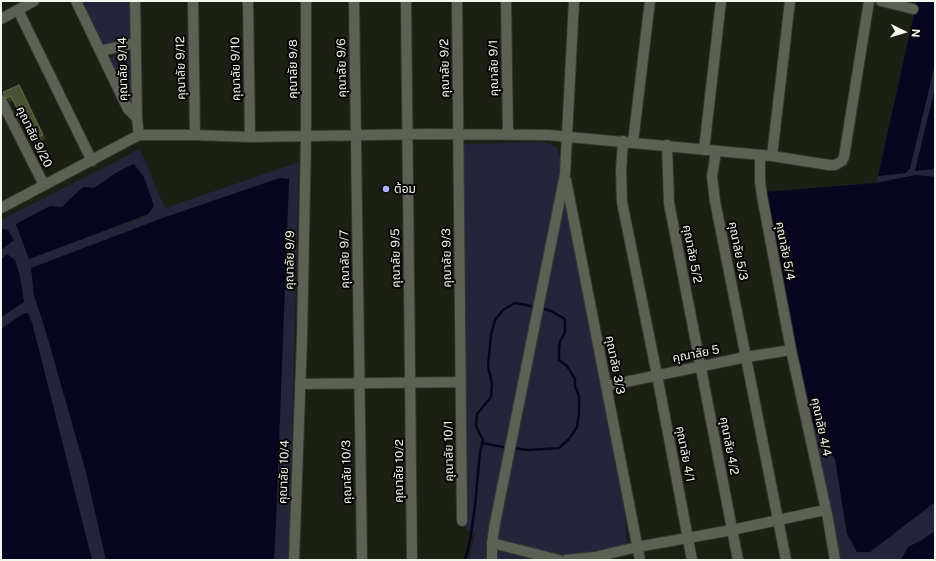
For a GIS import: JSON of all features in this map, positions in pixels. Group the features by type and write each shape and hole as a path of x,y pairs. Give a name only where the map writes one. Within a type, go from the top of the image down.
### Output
{"street":[{"path":"1,19 34,1"},
{"path":"76,1 128,109 138,118"},
{"name":"คุณาลัย 9/14","path":"135,1 139,136"},
{"name":"คุณาลัย 9/12","path":"193,1 195,135"},
{"name":"คุณาลัย 9/10","path":"248,1 250,137"},
{"name":"คุณาลัย 9/8","path":"306,1 306,136"},
{"name":"คุณาลัย 9/6","path":"354,1 356,135"},
{"name":"คุณาลัย 9/5","path":"406,1 411,382"},
{"name":"คุณาลัย 9/2","path":"457,1 458,134"},
{"name":"คุณาลัย 9/1","path":"506,1 508,134"},
{"path":"492,560 492,543 495,523 564,174 574,1"},
{"name":"คุณาลัย 4/1","path":"650,1 628,142 621,171 622,202 692,560"},
{"path":"704,150 720,1"},
{"path":"772,156 790,1"},
{"path":"1,208 139,136 195,135 250,137 408,134 548,135 667,145 760,156 772,156 835,165 842,161 844,157 869,1"},
{"path":"881,1 913,9"},
{"path":"18,10 92,161"},
{"path":"100,51 136,44"},
{"name":"คุณาลัย 9/20","path":"1,100 44,186"},
{"name":"คุณาลัย 9/3","path":"458,134 461,382"},
{"name":"คุณาลัย 9/7","path":"356,135 359,383"},
{"name":"คุณาลัย 9/9","path":"300,384 306,136"},
{"name":"คุณาลัย 5/2","path":"667,145 669,203 701,367"},
{"name":"คุณาลัย 5/3","path":"716,151 712,177 713,190 786,560"},
{"name":"คุณาลัย 5/4","path":"760,156 761,189 791,350"},
{"name":"คุณาลัย 3/3","path":"564,174 640,560"},
{"name":"คุณาลัย 5","path":"606,386 746,357 791,350"},
{"name":"คุณาลัย 4/4","path":"791,350 835,560"},
{"name":"คุณาลัย 4/2","path":"701,367 738,560"},
{"name":"คุณาลัย 10/2","path":"411,382 412,560"},
{"path":"300,384 461,382"},
{"name":"คุณาลัย 10/1","path":"461,382 462,521"},
{"name":"คุณาลัย 10/3","path":"359,383 362,560"},
{"name":"คุณาลัย 10/4","path":"294,560 300,384"},
{"path":"566,560 595,558 637,547 732,530 825,510"},
{"path":"492,543 559,560"}],"shaded area":[{"path":"80,1 129,1 130,41 103,47"},
{"path":"917,1 935,1 935,64 910,168 906,173 878,176"},
{"path":"131,51 133,102 126,98 107,58"},
{"path":"935,64 935,88 915,171 935,169 935,177 916,175 876,183 878,176 906,173 910,168"},
{"path":"935,88 935,169 915,171"},
{"path":"544,142 558,148 625,513 627,545 553,560 469,560 475,533 465,529 463,182 461,144"},
{"path":"140,149 165,208 299,162 289,560 274,560 289,179 280,178 160,219 34,295 86,472 106,560 92,560 32,323 28,313 23,314 1,329 1,317 24,302 7,254 1,260 1,250 14,240 3,229 1,231 1,220","holes":["119,171 154,206 148,215 29,259 16,224 62,207 83,187 94,188"]},
{"path":"134,164 144,177 154,206 148,214 29,259 16,224 50,206 62,207 83,187 94,188 119,171"},
{"path":"916,175 935,177 935,502 870,552 857,552 847,534 835,459 821,440 809,416 765,192 876,183"},
{"path":"280,178 289,179 274,560 106,560 86,472 34,295 31,268 160,219"},
{"path":"3,229 8,230 14,240 1,250 1,231"},
{"path":"7,254 15,260 20,276 24,302 1,317 1,260"},
{"path":"28,313 32,323 92,560 1,560 1,329 23,314"},
{"path":"809,416 821,440 835,459 847,534 870,552 935,502 935,531 908,547 901,560 837,560"},
{"path":"935,531 935,560 901,560 908,547"}],"building":[{"path":"19,85 43,135 32,140 11,96 6,98 3,92"}],"waterway":[{"path":"465,560 470,541 480,452 483,440 476,426 477,414 491,397 492,384 488,366 491,335 495,320 503,310 515,303 536,307"},
{"path":"513,448 528,450 559,448 569,439 577,427 579,396 575,386 575,379 567,366 559,360 560,341 565,332 565,319 551,311 541,308"},
{"path":"482,443 508,448"}],"place":[{"name":"ต้อม","path":"386,189"}]}
